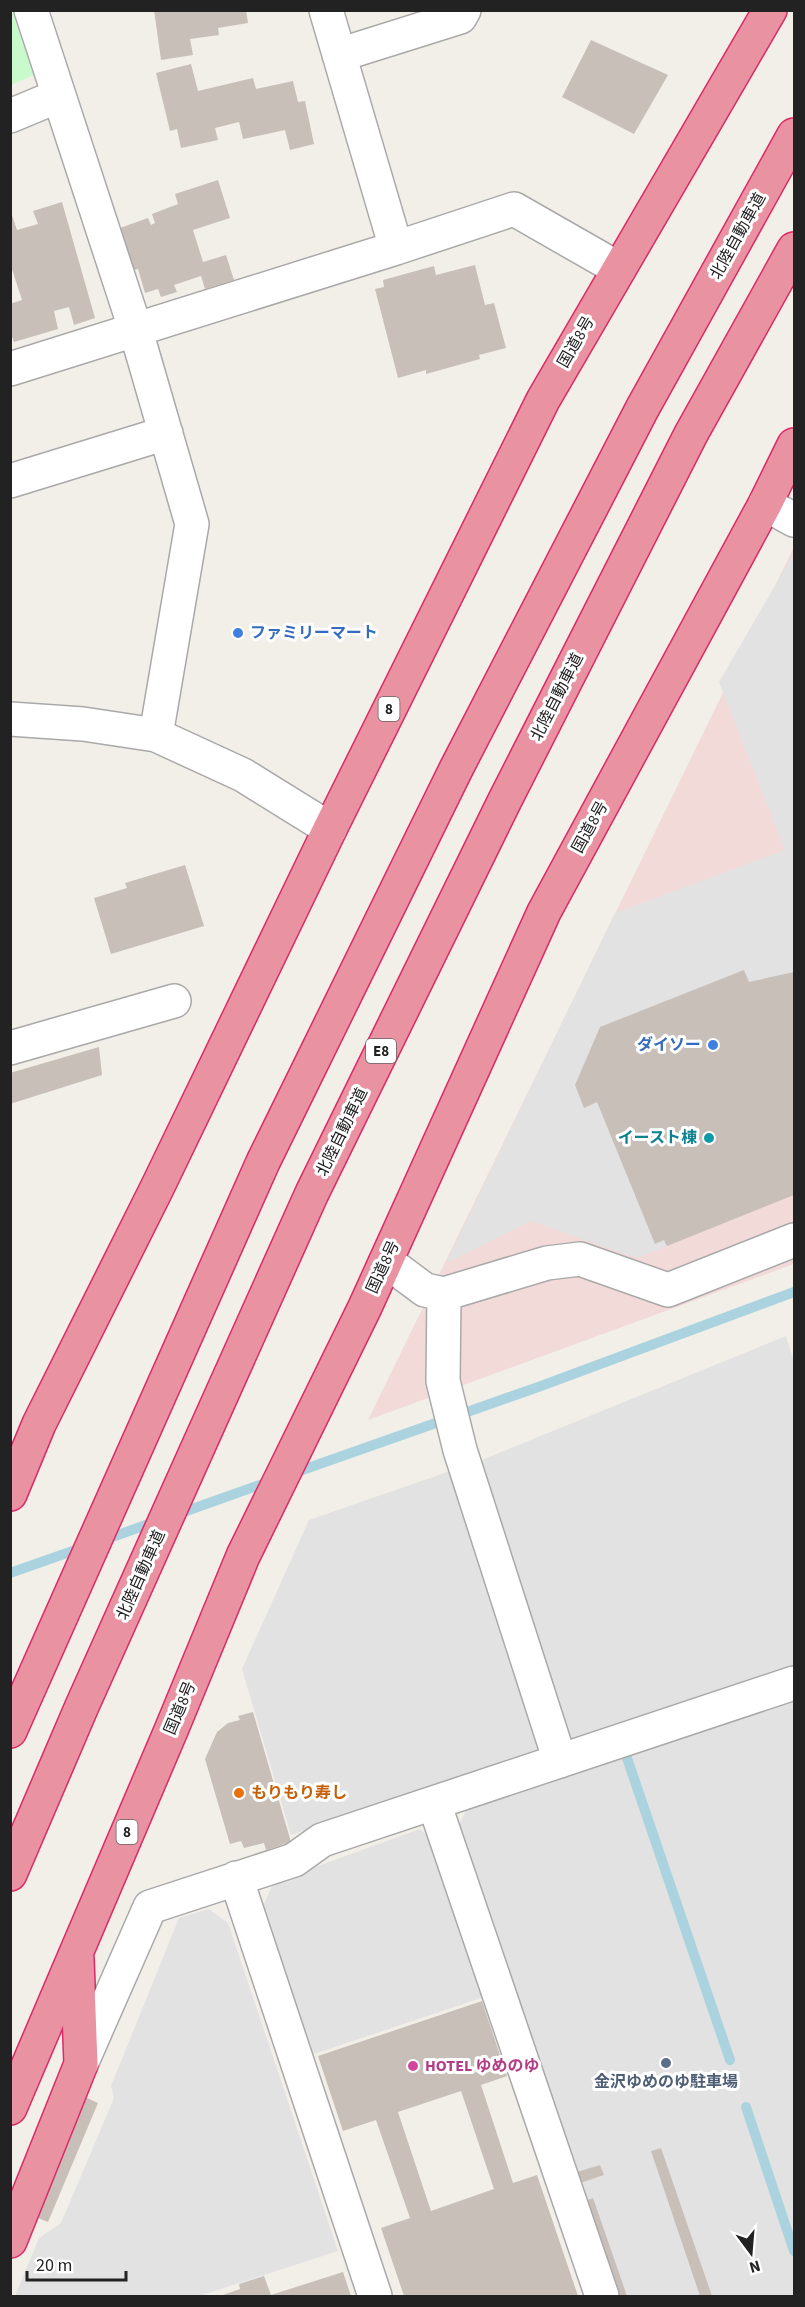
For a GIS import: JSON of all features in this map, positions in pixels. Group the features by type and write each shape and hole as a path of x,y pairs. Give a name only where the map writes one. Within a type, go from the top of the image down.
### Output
{"highway":[{"name":"国道8号","path":"10,1494 39,1424 152,1199 330,829 543,400 770,10"},
{"name":"北陸自動車道","path":"10,1731 263,1162 462,759 642,409 795,135"},
{"name":"北陸自動車道","path":"10,1874 81,1706 312,1193 504,800 691,434 795,249"},
{"name":"国道8号","path":"10,2108 243,1556 365,1307 544,912 795,445"},
{"path":"10,2241 81,2064 76,1951"}],"street":[{"path":"31,10 136,331 192,524 156,735"},
{"path":"326,10 396,248"},
{"path":"339,56 460,17 464,10"},
{"path":"10,116 58,96"},
{"path":"10,369 136,331 514,209 619,269"},
{"path":"10,481 166,433"},
{"path":"765,504 795,520"},
{"path":"10,719 82,724 156,735 243,775 330,829"},
{"path":"10,1048 174,1001"},
{"path":"386,1261 425,1290 444,1294 547,1263 580,1259 668,1290 795,1240"},
{"path":"444,1294 443,1381 460,1450 560,1761"},
{"path":"81,2064 150,1908 294,1860 322,1840 795,1683"},
{"path":"434,1803 602,2296"},
{"path":"236,1878 375,2296"}],"shaded area":[{"path":"794,547 794,1264 368,1420"},
{"path":"794,553 794,978 752,985 601,1081 667,1246 636,1258 531,1221 446,1263 615,913 785,850 719,682"},
{"path":"786,1336 794,1362 794,1666 562,1744 472,1464"},
{"path":"456,1469 548,1750 291,1835 242,1669 309,1520"},
{"name":"金沢ゆめのゆ駐車場","path":"794,1700 794,2296 618,2296 457,1829 468,1807"},
{"path":"420,1829 434,1841 484,1997 311,2055 263,1906 274,1882"},
{"path":"209,1909 228,1923 338,2251 199,2296 15,2296 39,2238 61,2223 114,2098 111,2086 179,1918"}],"green space":[{"path":"10,11 12,11 34,75 11,85"}],"building":[{"path":"154,10 246,10 248,23 218,28 219,35 190,39 193,55 161,60"},
{"path":"591,40 668,75 634,134 562,97"},
{"path":"191,64 198,91 253,78 256,89 293,81 298,102 305,101 314,144 290,150 285,130 243,139 239,122 215,128 218,140 181,148 177,129 170,131 156,73"},
{"path":"218,180 230,218 193,230 203,262 226,255 234,280 205,289 201,276 174,285 177,292 161,297 158,289 145,293 138,269 133,270 120,228 148,218 151,225 155,223 152,214 178,204 175,194"},
{"path":"62,202 95,318 74,325 69,307 54,311 58,329 14,342 10,331 10,304 22,300 10,263 10,209 17,230 38,224 33,211"},
{"path":"475,265 485,305 494,303 506,348 479,355 480,359 426,374 426,370 398,378 375,289 384,287 383,280 434,266 436,275"},
{"path":"185,865 204,926 111,954 94,898 127,888 125,883"},
{"name":"イースト棟","path":"744,970 749,982 794,972 794,1195 667,1246 664,1240 655,1244 597,1102 584,1108 575,1085 600,1027"},
{"path":"99,1047 102,1075 10,1104 10,1073"},
{"path":"253,1712 291,1842 266,1850 264,1843 244,1848 241,1841 230,1844 205,1759 217,1732 228,1723 240,1720 238,1716"},
{"path":"482,2001 507,2076 481,2085 513,2183 537,2175 578,2296 404,2296 381,2228 410,2218 376,2120 343,2131 318,2056","holes":["461,2091 494,2189 431,2211 398,2112"]},
{"path":"83,2096 98,2103 48,2222 33,2216"},
{"path":"661,2148 712,2296 700,2296 651,2151"},
{"path":"600,2165 604,2175 580,2183 577,2172"},
{"path":"593,2198 627,2296 619,2296 585,2201"},
{"path":"343,2272 351,2296 220,2296 240,2289 239,2284 264,2276 271,2295"}],"waterway":[{"path":"291,1474 541,1386 794,1292"},
{"path":"175,1515 271,1481"},
{"path":"101,1541 157,1521"},
{"path":"10,1573 84,1547"},
{"path":"627,1758 730,2060"},
{"path":"746,2107 794,2251"}],"place":[{"name":"ファミリーマート","path":"238,633"},
{"name":"ダイソー","path":"713,1045"},
{"name":"イースト棟","path":"709,1138"},
{"name":"もりもり寿し","path":"239,1793"},
{"name":"金沢ゆめのゆ駐車場","path":"666,2063"},
{"name":"HOTEL ゆめのゆ","path":"413,2066"}]}
